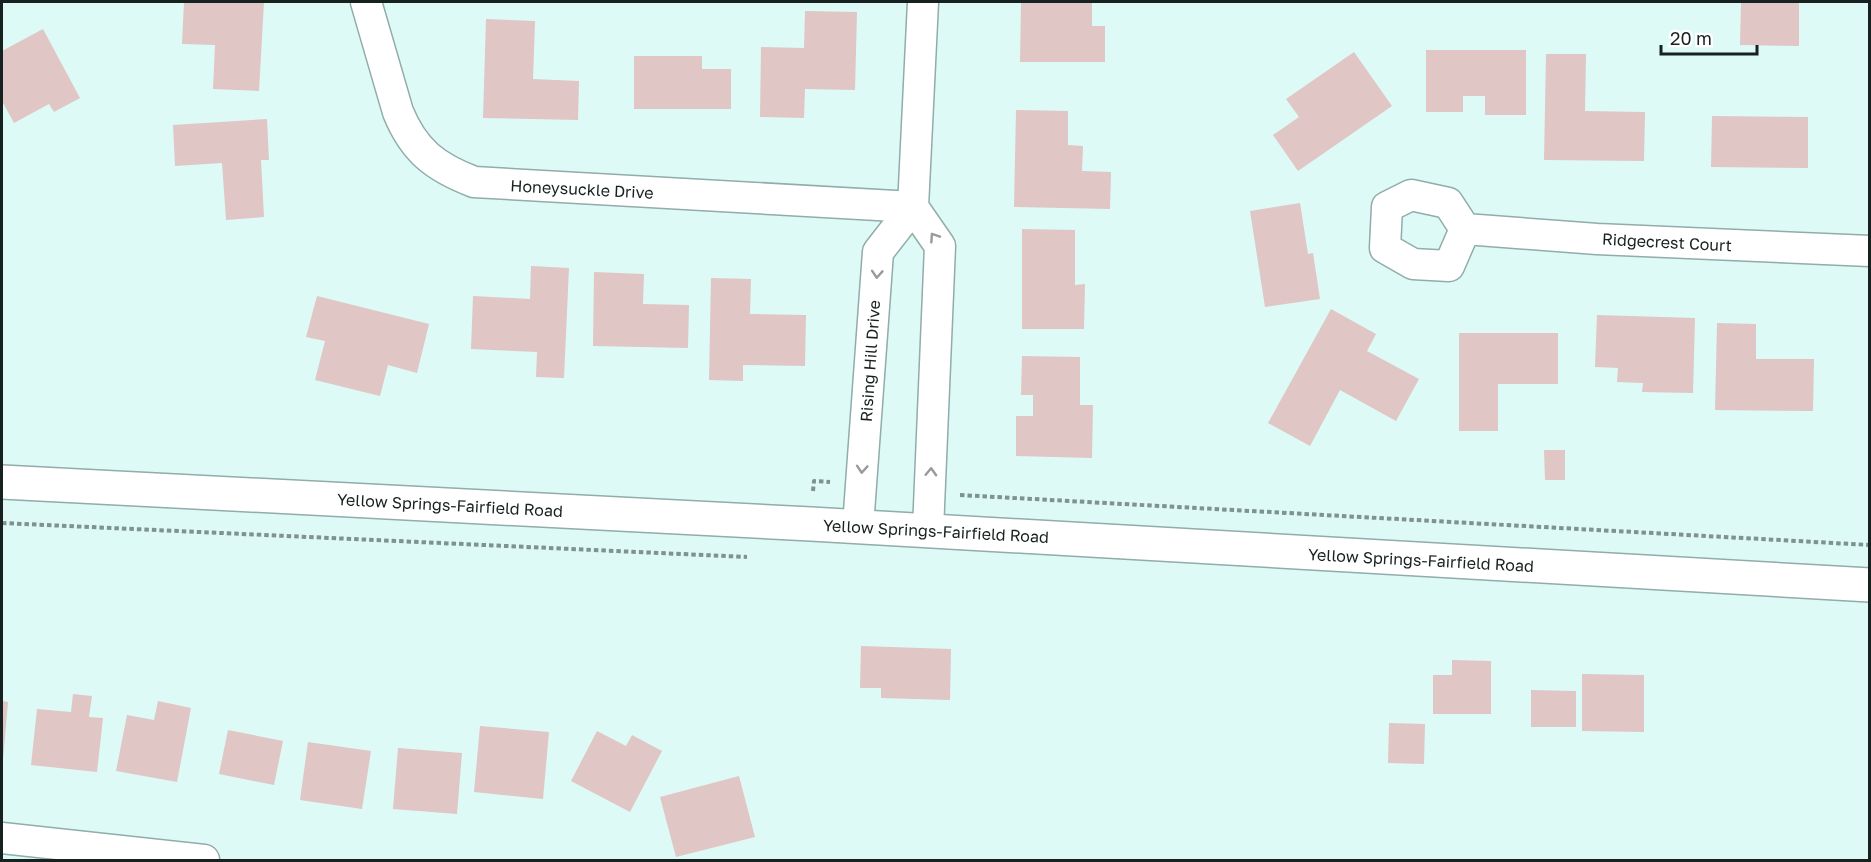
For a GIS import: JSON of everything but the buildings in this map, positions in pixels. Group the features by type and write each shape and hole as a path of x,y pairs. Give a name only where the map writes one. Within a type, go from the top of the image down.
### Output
{"main road":[{"name":"Yellow Springs-Fairfield Road","path":"2,482 858,526 1869,585"}],"street":[{"name":"Honeysuckle Drive","path":"366,2 404,128 423,153 448,172 474,182 913,207"},
{"path":"924,2 913,207 940,246 928,530"},
{"name":"Rising Hill Drive","path":"858,526 878,252 913,207"},
{"name":"Ridgecrest Court","path":"1465,229 1597,239 1869,251"},
{"path":"2,838 204,861"}],"path":[{"path":"813,501 814,481 833,483"},
{"path":"962,495 1869,545"},
{"path":"2,523 749,557"}]}
